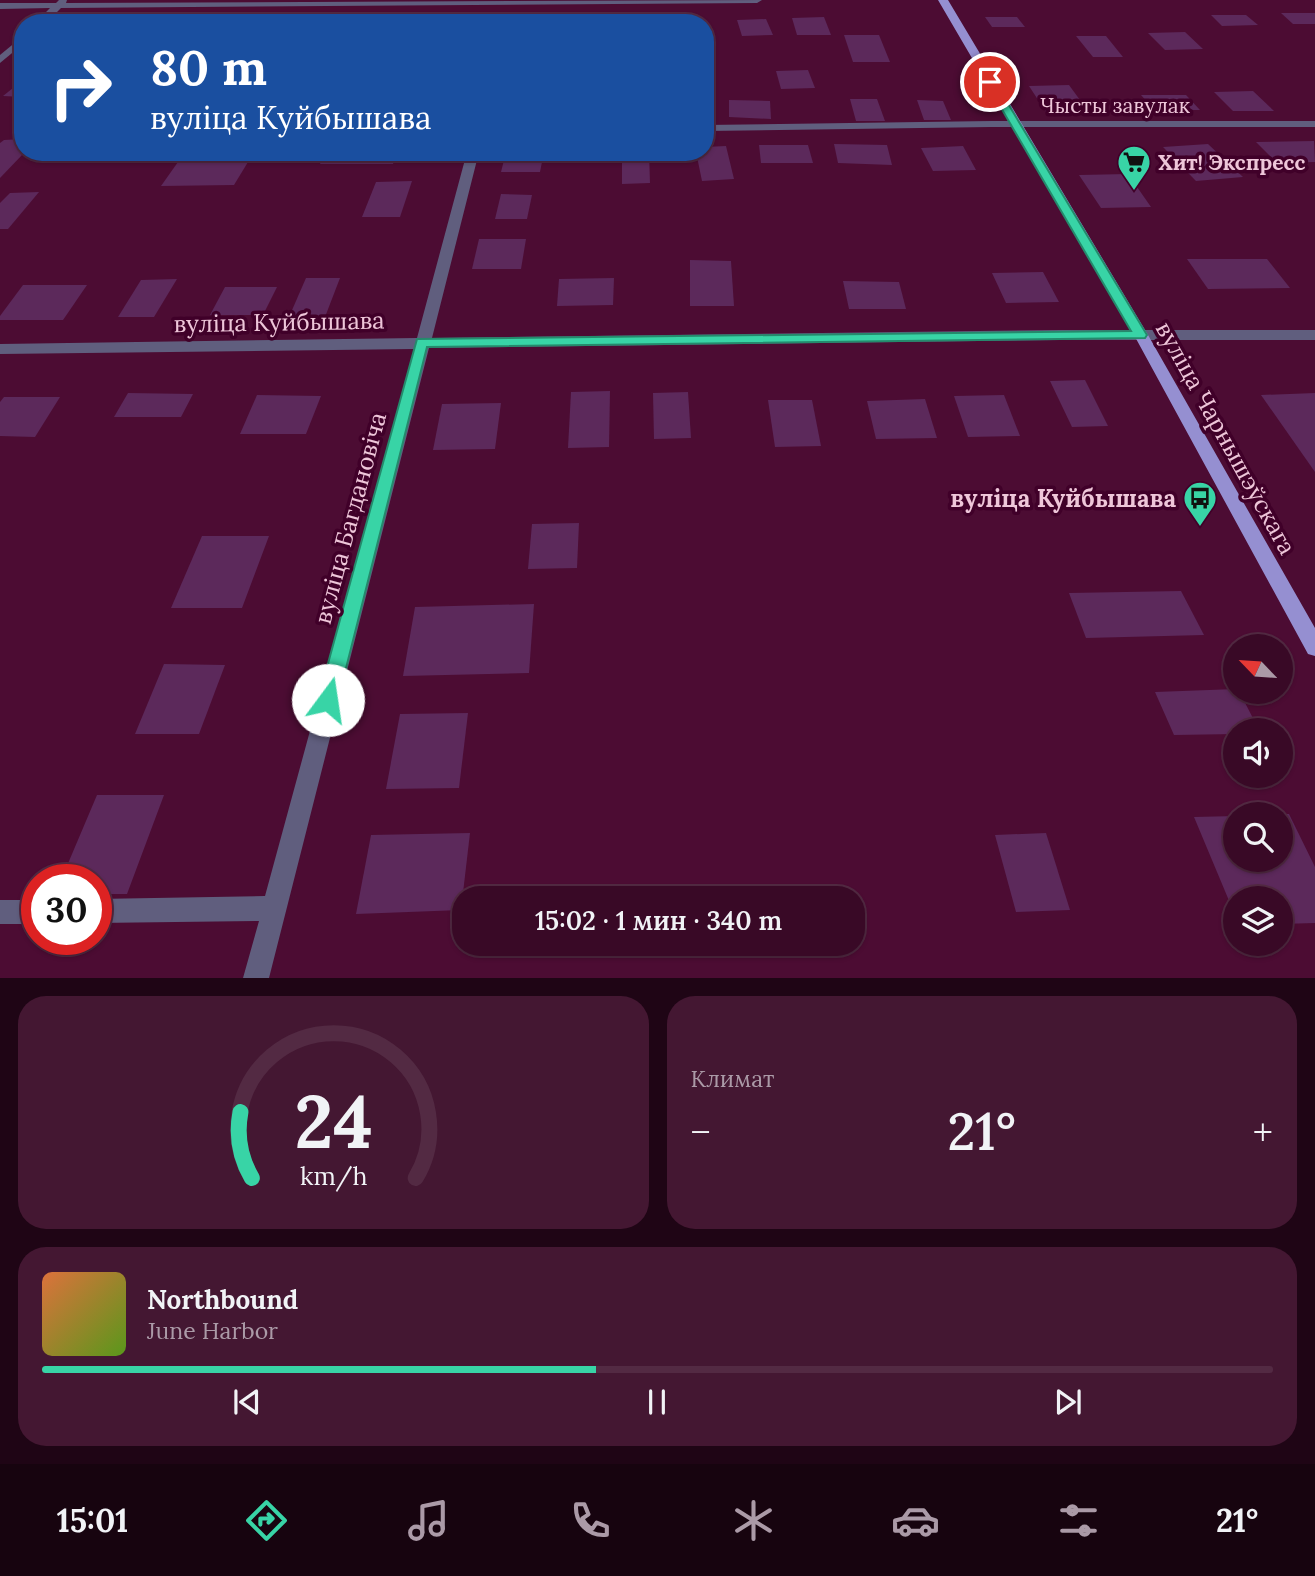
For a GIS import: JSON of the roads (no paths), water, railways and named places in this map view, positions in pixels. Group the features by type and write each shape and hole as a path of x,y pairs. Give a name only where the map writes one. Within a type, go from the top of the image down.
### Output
{"main road":[{"name":"вуліца Чарнышэўскага","path":"943,0 1141,335 1315,647"}],"street":[{"path":"0,6 62,3 506,6 757,0"},
{"path":"0,60 14,47"},
{"name":"Чысты завулак","path":"714,128 1014,123 1315,124"},
{"name":"вуліца Багдановіча","path":"256,978 471,161"},
{"name":"вуліца Куйбышава","path":"0,349 1315,335"},
{"path":"112,911 274,908"},
{"path":"0,912 21,912"}],"place":[{"name":"Хит! Экспресс","path":"1134,192"},
{"name":"вуліца Куйбышава","path":"1200,528"}]}
